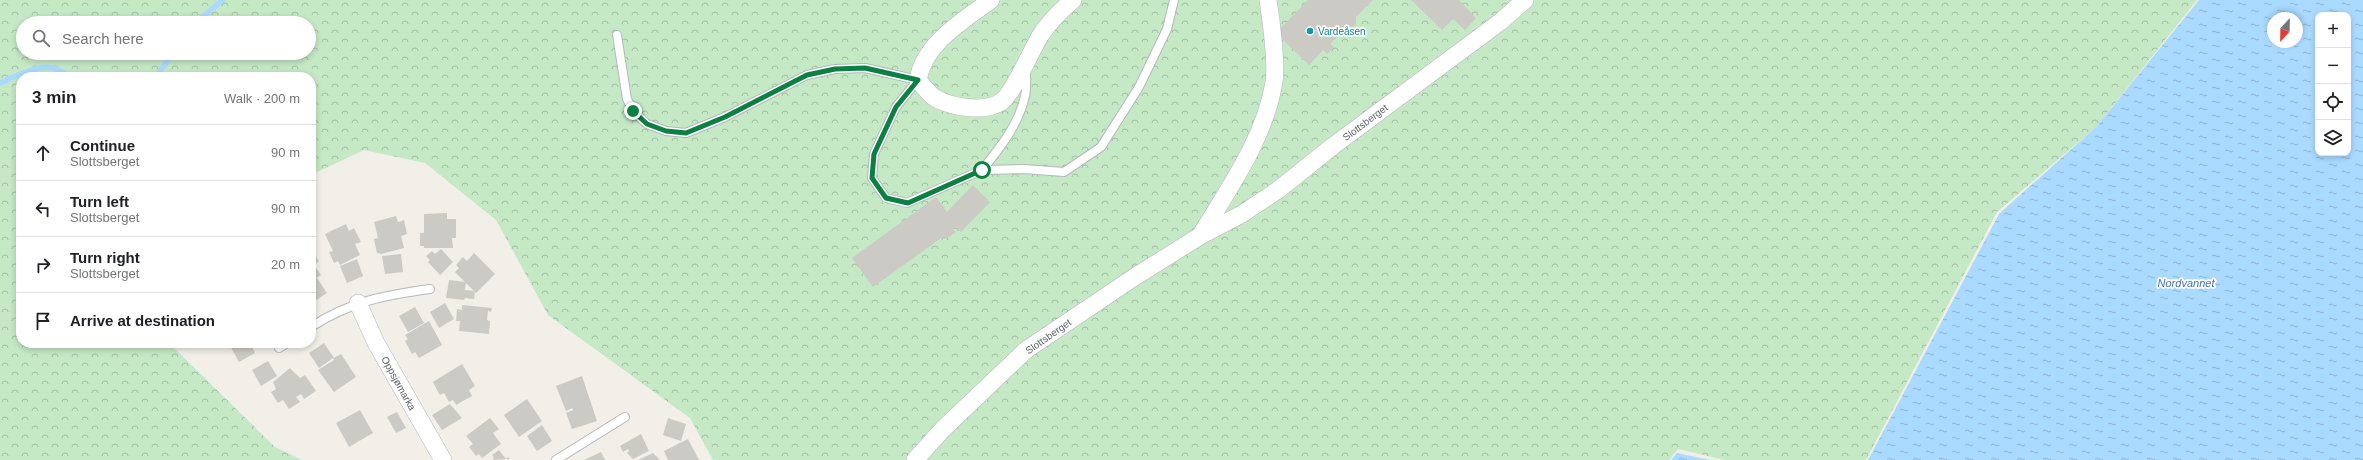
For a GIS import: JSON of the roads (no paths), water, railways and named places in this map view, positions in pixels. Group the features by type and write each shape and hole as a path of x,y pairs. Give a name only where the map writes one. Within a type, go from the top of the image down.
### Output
{"street":[{"path":"991,0 938,41 920,68 918,80 935,98 961,107 978,108 1001,102 1012,89 1040,36 1058,13 1073,0"},
{"name":"Slottsberget","path":"1200,236 1239,171 1265,121 1275,81 1268,0"},
{"name":"Slottsberget","path":"915,460 943,428 1026,350 1200,236 1242,214 1278,190 1333,146 1500,22 1526,0"},
{"name":"Oppsjømarka","path":"358,304 376,343 443,460"}],"lane":[{"path":"617,35 627,98 633,111 647,124 666,131 686,133 725,117 807,75 835,69 865,68 918,80 896,107 874,154 872,178 886,198 908,203 982,170 1024,169 1064,172 1101,147 1139,87 1167,29 1174,0"},
{"path":"982,170 1003,144 1017,119 1026,95 1026,63"},
{"path":"316,324 332,314 384,295 430,289"},
{"path":"556,460 625,417"}],"water":[{"name":"Nordvannet","path":"2199,0 2363,0 2363,460 1868,460 1999,214 2096,127"},
{"path":"1677,453 1710,460 1671,460"}],"waterway":[{"path":"204,16 223,0"},
{"path":"160,72 168,60"},
{"path":"26,72 44,67 53,68 62,72"},
{"path":"0,83 16,76"}],"place":[{"name":"Vardeåsen","path":"1310,31"}]}
